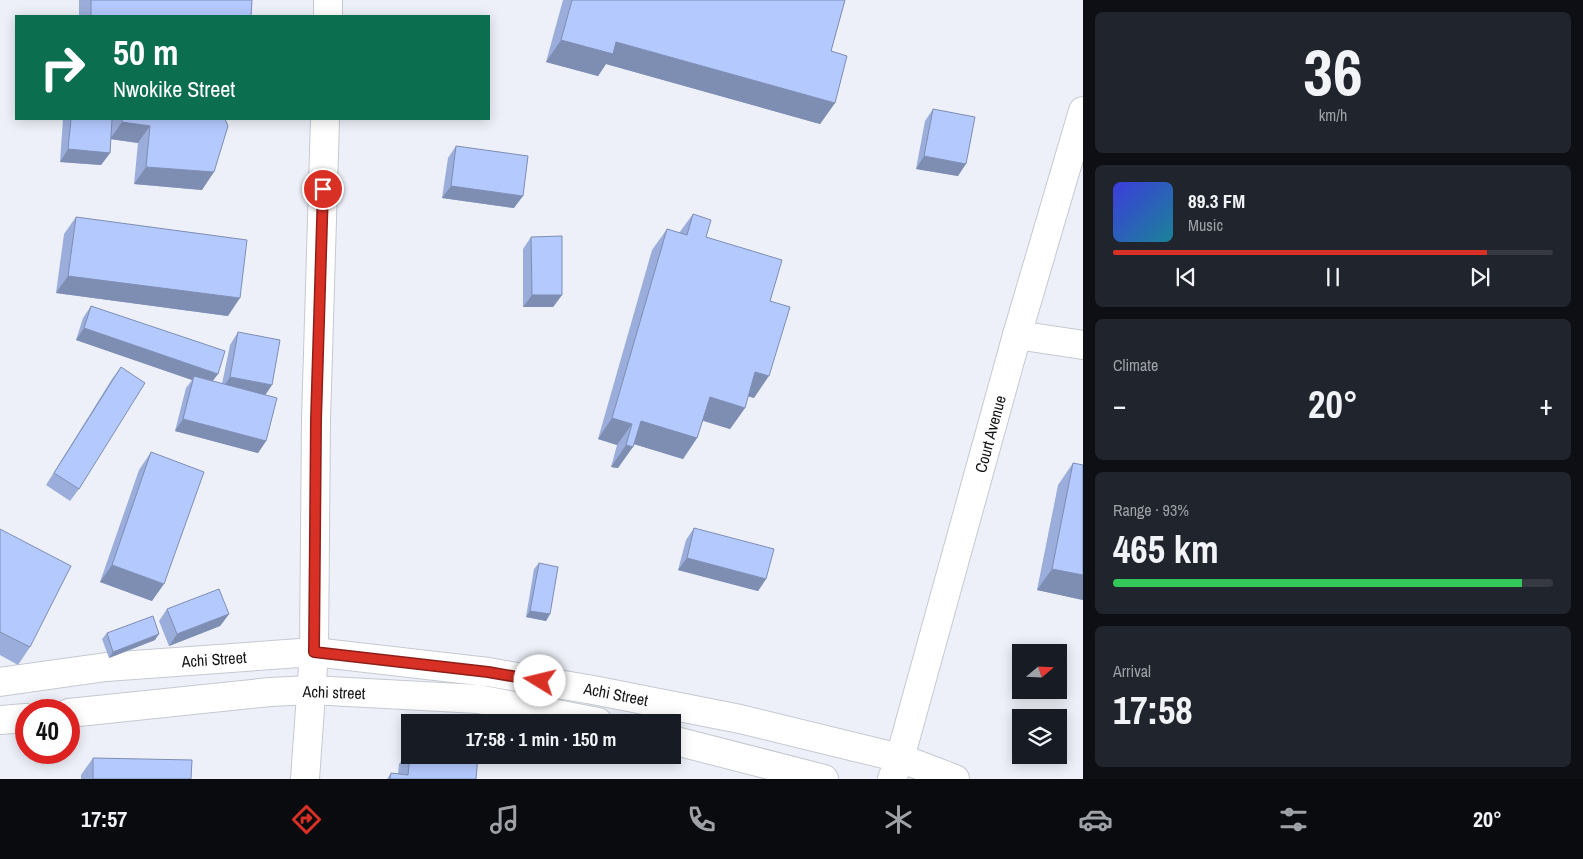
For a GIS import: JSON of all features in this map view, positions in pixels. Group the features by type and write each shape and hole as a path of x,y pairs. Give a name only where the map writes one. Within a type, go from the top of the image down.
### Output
{"street":[{"path":"328,0 328,15"},
{"name":"Court Avenue","path":"896,769 1017,334 1083,111"},
{"path":"305,779 314,652 316,420 325,120"},
{"path":"1017,334 1083,345"},
{"name":"Achi Street","path":"0,682 106,667 314,652 488,672 740,718 896,769 955,779"},
{"name":"Achi street","path":"80,712 270,692 311,690 478,699 556,714"},
{"path":"0,720 15,719"},
{"path":"681,743 757,771 824,779"}],"building":[{"path":"91,0 252,0 251,15 91,15"},
{"path":"572,0 845,0 831,51 847,56 835,103 616,42 613,54 561,40"},
{"path":"933,109 975,117 966,164 924,156"},
{"path":"71,120 112,120 110,153 68,149"},
{"path":"122,120 225,120 228,126 214,172 146,167 150,126 122,122"},
{"path":"456,146 528,156 523,196 451,186"},
{"path":"693,214 711,220 706,237 782,260 770,301 790,307 769,376 755,372 745,408 710,397 697,438 641,421 633,447 626,445 632,424 612,418 667,229 687,235"},
{"path":"76,217 247,240 240,298 68,276"},
{"path":"562,236 562,295 532,295 531,237"},
{"path":"91,306 225,351 218,374 84,328"},
{"path":"238,332 280,340 272,385 230,377"},
{"path":"121,367 145,383 79,489 54,473"},
{"path":"194,376 277,398 266,441 183,419"},
{"path":"151,452 204,472 164,584 112,565"},
{"path":"1073,463 1083,465 1083,575 1052,569"},
{"path":"694,528 774,549 766,579 687,558"},
{"path":"0,529 71,566 30,647 0,632"},
{"path":"539,563 558,567 550,614 530,611"},
{"path":"219,589 229,614 177,634 167,609"},
{"path":"153,616 159,634 113,652 107,633"},
{"path":"93,758 192,760 191,779 93,779"},
{"path":"409,764 477,764 476,779 390,779 391,773 408,775"}],"route":[{"path":"323,189 316,420 314,652 488,672 540,681"}]}
